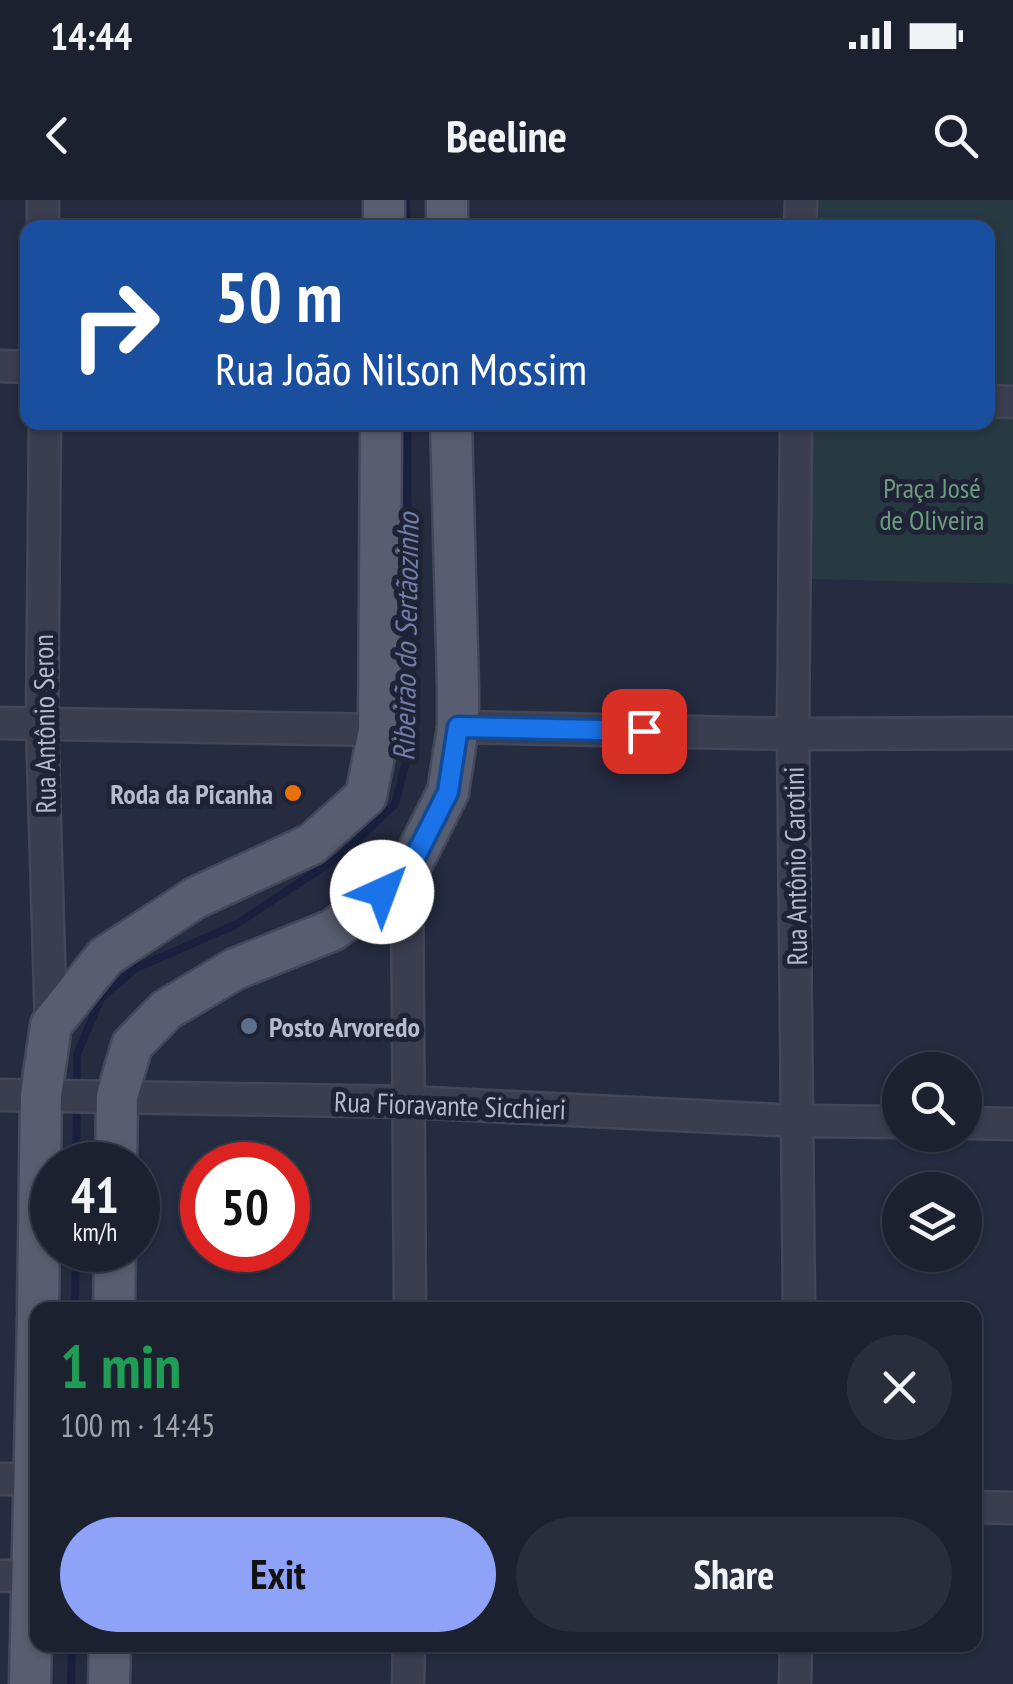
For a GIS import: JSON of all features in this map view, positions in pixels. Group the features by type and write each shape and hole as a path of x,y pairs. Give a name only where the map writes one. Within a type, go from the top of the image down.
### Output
{"main road":[{"path":"39,1302 51,1025 105,958 195,898 312,844 366,796 378,730 381,430"},
{"path":"112,1142 103,1096 132,1044 166,1010 236,969 333,930 407,873 448,792 458,727 451,430"},
{"path":"114,1302 115,1272"},
{"path":"30,1408 16,1575 30,1684"},
{"path":"109,1684 110,1652"}],"street":[{"name":"Rua Antônio Seron","path":"45,430 42,724 51,1025"},
{"name":"Rua Antônio Carotini","path":"796,430 793,734 799,1302"},
{"path":"0,723 378,730"},
{"path":"458,727 793,734 1013,733"},
{"path":"407,873 410,1302"},
{"name":"Rua Fioravante Sicchieri","path":"0,1095 408,1102 882,1122"},
{"path":"982,1123 1013,1124"},
{"path":"982,1507 1013,1508"},
{"path":"408,1684 409,1652"},
{"path":"795,1684 796,1652"}],"green space":[{"name":"Praça José de Oliveira","path":"809,200 1013,200 1013,584 808,579 809,430 995,430 995,220 809,220"}],"waterway":[{"name":"Ribeirão do Sertãozinho","path":"406,200 407,220"},
{"name":"Ribeirão do Sertãozinho","path":"77,1090 77,1054 101,998 136,968 235,925 340,856 395,804 409,750 407,430"},
{"name":"Ribeirão do Sertãozinho","path":"76,1142 77,1104"},
{"name":"Ribeirão do Sertãozinho","path":"75,1302 76,1272"},
{"name":"Ribeirão do Sertãozinho","path":"71,1684 72,1652"}],"place":[{"name":"Roda da Picanha","path":"293,793"},
{"name":"Posto Arvoredo","path":"249,1026"}],"route":[{"path":"382,892 407,873 448,792 458,727 644,731"}]}
